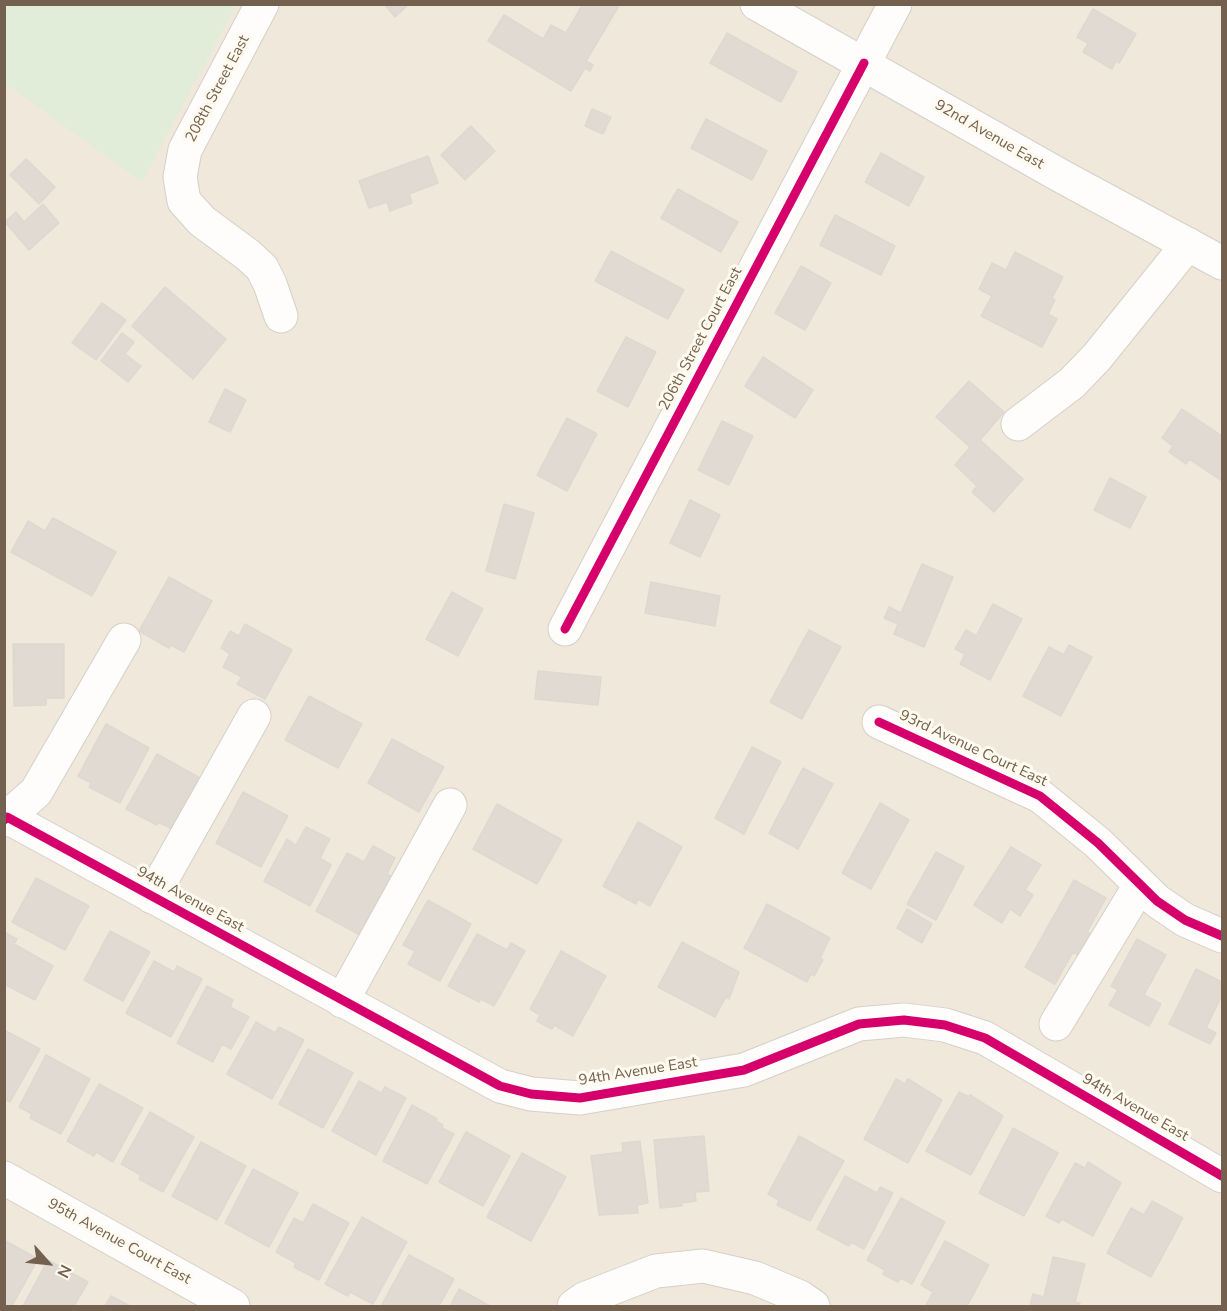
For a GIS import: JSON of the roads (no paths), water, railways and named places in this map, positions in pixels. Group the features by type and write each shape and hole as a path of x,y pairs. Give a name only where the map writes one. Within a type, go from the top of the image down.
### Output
{"street":[{"name":"208th Street East","path":"262,4 185,150 180,177 184,201 202,221 262,268 281,316"},
{"name":"92nd Avenue East","path":"757,4 1222,263"},
{"name":"206th Street Court East","path":"565,629 895,4"},
{"path":"1018,424 1072,382 1096,357 1188,244"},
{"path":"6,819 36,792 124,640"},
{"path":"152,897 254,716"},
{"name":"93rd Avenue Court East","path":"879,722 1040,796 1071,818 1157,901 1185,920 1222,936"},
{"path":"342,1001 450,805"},
{"name":"94th Avenue East","path":"6,819 500,1086 531,1095 580,1098 744,1070 859,1024 904,1020 945,1025 985,1038 1222,1176"},
{"path":"1056,1024 1140,885"},
{"name":"95th Avenue Court East","path":"4,1178 233,1306"},
{"path":"574,1306 584,1299 656,1271 703,1266 755,1278 800,1297 813,1306"}]}
